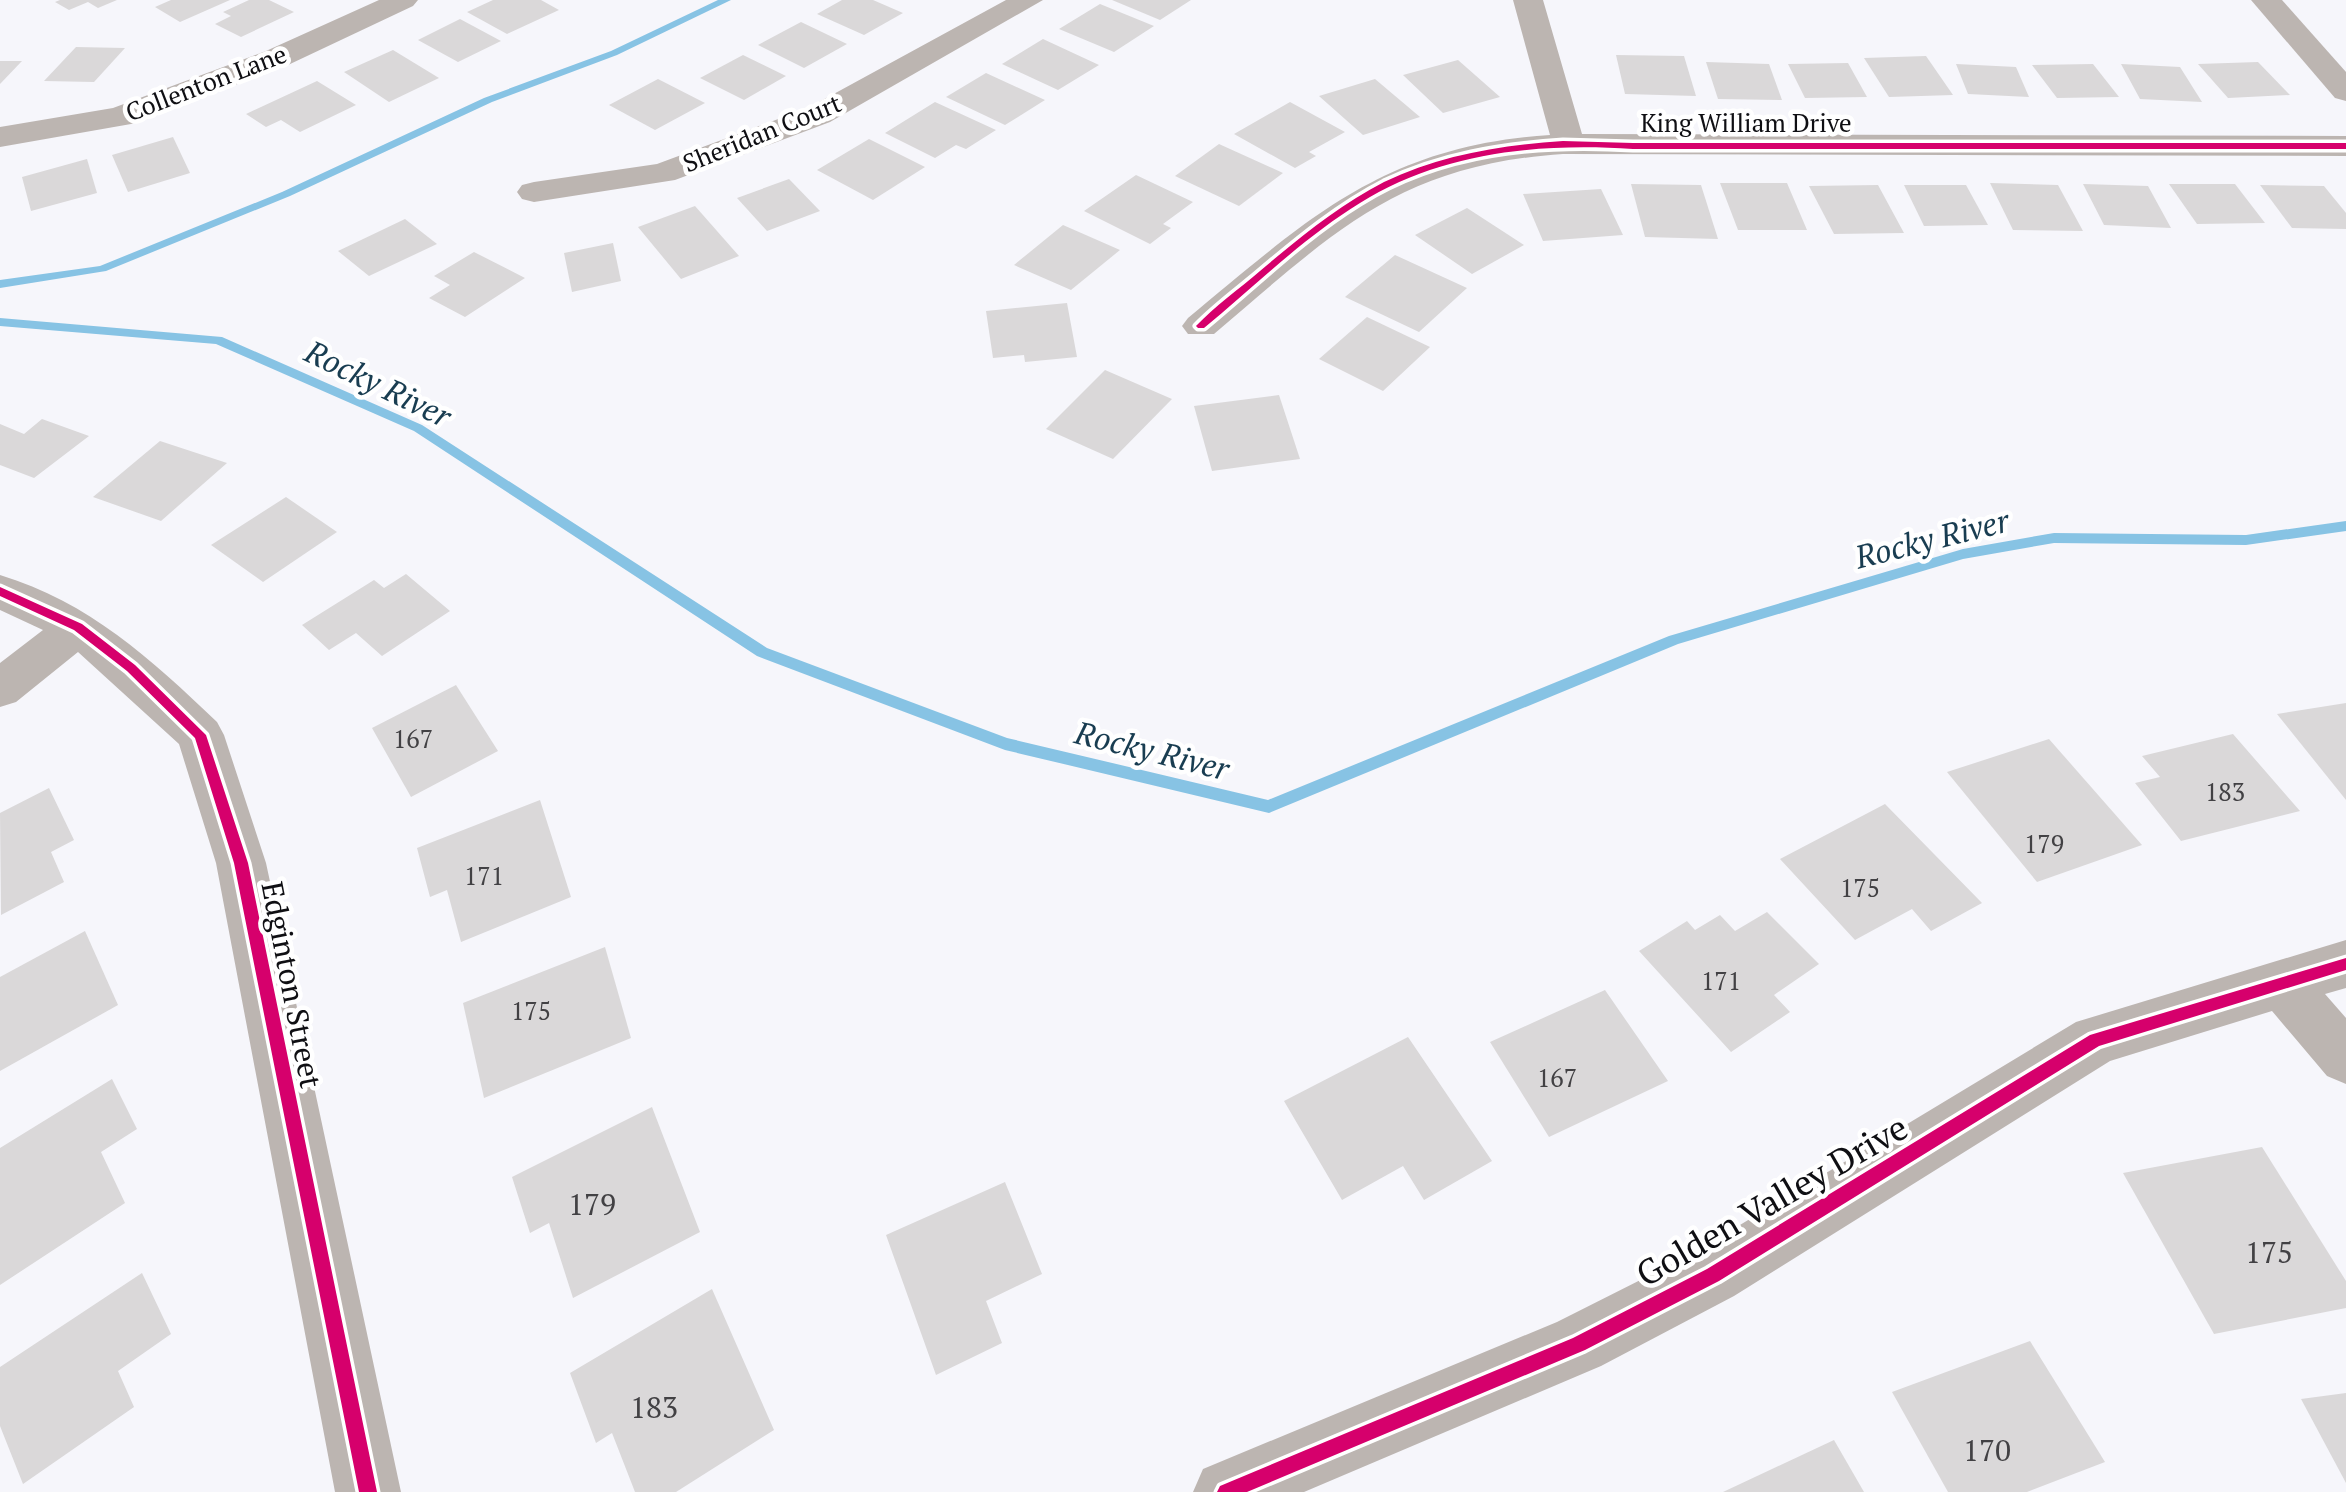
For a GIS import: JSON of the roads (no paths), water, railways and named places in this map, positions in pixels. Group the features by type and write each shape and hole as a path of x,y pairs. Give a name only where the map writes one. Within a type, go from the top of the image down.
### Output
{"street":[{"name":"Sheridan Court","path":"534,192 663,173 819,115 1028,0"},
{"path":"1528,0 1568,140"},
{"path":"2266,0 2346,90"},
{"name":"Collenton Lane","path":"0,137 120,116 277,58 382,3"},
{"name":"King William Drive","path":"1200,326 1360,198 1412,174 1458,160 1568,140 1632,146 2346,146"},
{"name":"Edginton Street","path":"0,591 78,626 131,668 200,734 241,863 368,1492"},
{"path":"0,689 78,626"},
{"name":"Golden Valley Drive","path":"1226,1492 1579,1344 1713,1276 2095,1040 2346,964"},
{"path":"2281,982 2346,1058"}],"waterway":[{"path":"0,284 102,269 286,194 488,100 614,53 726,0"},
{"name":"Rocky River","path":"0,322 218,340 418,428 762,652 1005,744 1269,807 1674,640 1963,554 2054,538 2246,540 2346,526"}]}
